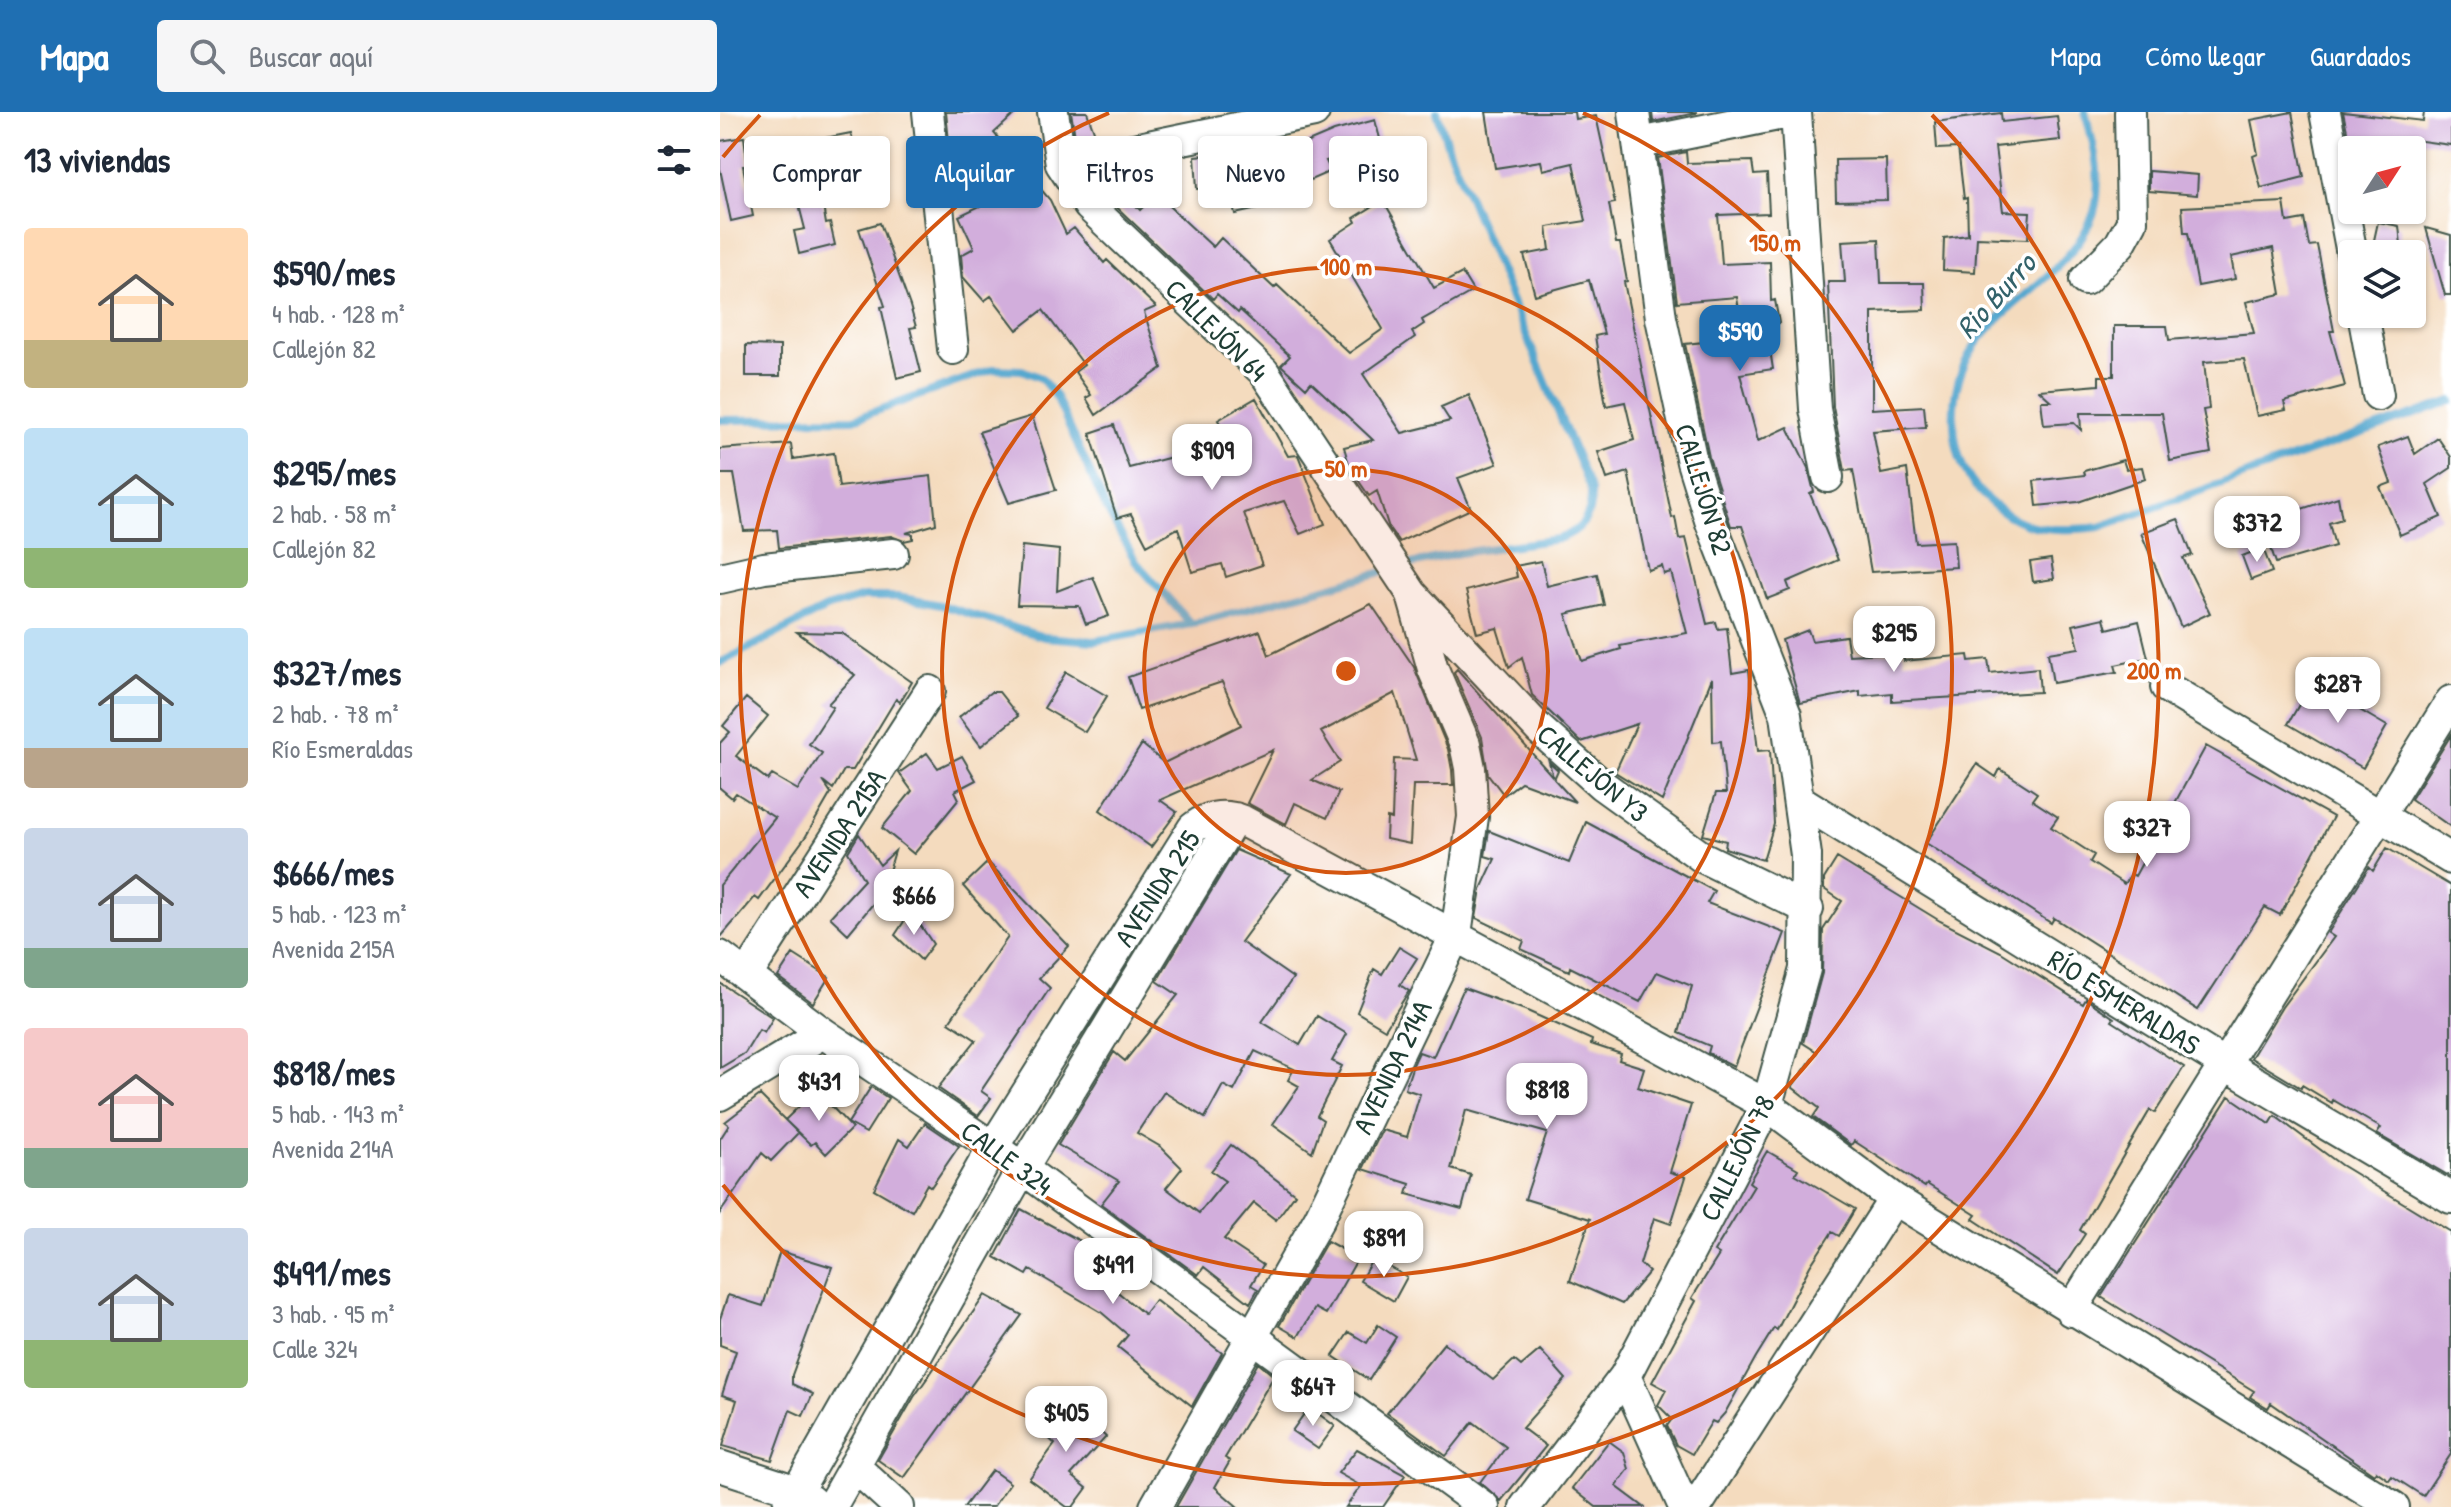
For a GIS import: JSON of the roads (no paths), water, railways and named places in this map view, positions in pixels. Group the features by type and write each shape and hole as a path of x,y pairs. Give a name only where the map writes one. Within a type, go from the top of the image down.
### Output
{"street":[{"path":"928,112 953,349"},
{"name":"CALLEJÓN 64","path":"1053,112 1059,151"},
{"path":"1182,139 1314,112"},
{"name":"CALLEJÓN 82","path":"1634,112 1661,318 1692,462 1710,520 1786,715"},
{"path":"1640,143 1794,112 1815,409 1828,477"},
{"path":"2085,280 2120,244 2132,222 2130,112"},
{"path":"2325,112 2349,240"},
{"name":"CALLEJÓN 64","path":"1091,208 1264,372 1412,594"},
{"path":"2366,328 2378,395"},
{"path":"720,578 764,568 893,554"},
{"name":"CALLEJÓN Y3","path":"1412,594 1540,730 1602,785 1702,857 1808,909"},
{"name":"AVENIDA 214A","path":"1155,1507 1319,1219 1456,934 1473,817 1470,768 1465,744 1433,669 1412,594"},
{"path":"2166,687 2451,859"},
{"name":"AVENIDA 215A","path":"747,975 930,691"},
{"path":"2071,1311 2451,701"},
{"name":"CALLEJÓN 78","path":"1525,1507 1625,1376 1767,1105 1805,969 1808,909 1801,801 1786,715"},
{"name":"RÍO ESMERALDAS","path":"1801,801 2226,1065 2451,1198"},
{"name":"AVENIDA 215","path":"801,1502 993,1147 1193,828 1212,817 1235,818 1022,1169 831,1507"},
{"path":"1235,818 1456,934 1767,1105 1894,1199 2071,1311 2394,1507"},
{"name":"CALLE 324","path":"720,956 823,1033 993,1147 1484,1507"},
{"path":"720,1095 823,1033"},
{"path":"1696,1507 1894,1199"},
{"path":"1625,1376 1684,1507"},
{"path":"720,1466 801,1502"},
{"path":"854,1466 899,1507"}],"waterway":[{"name":"Rio Burro","path":"1403,566 1459,553 1558,539 1584,522 1591,500 1591,491 1448,147 1437,112"},
{"name":"Rio Burro","path":"2085,112 2098,180 2091,220 2075,247 2054,270 1985,332 1968,357 1957,387 1954,424 1962,465 1975,486 2002,512 2016,520 2046,528 2100,527 2451,401"},
{"path":"720,420 854,419 993,369 1022,370 1041,378 1056,397 1106,508 1136,562 1191,624"},
{"path":"720,663 826,608 863,597 897,597 941,605 1044,637 1094,641 1191,624 1390,570"}]}
